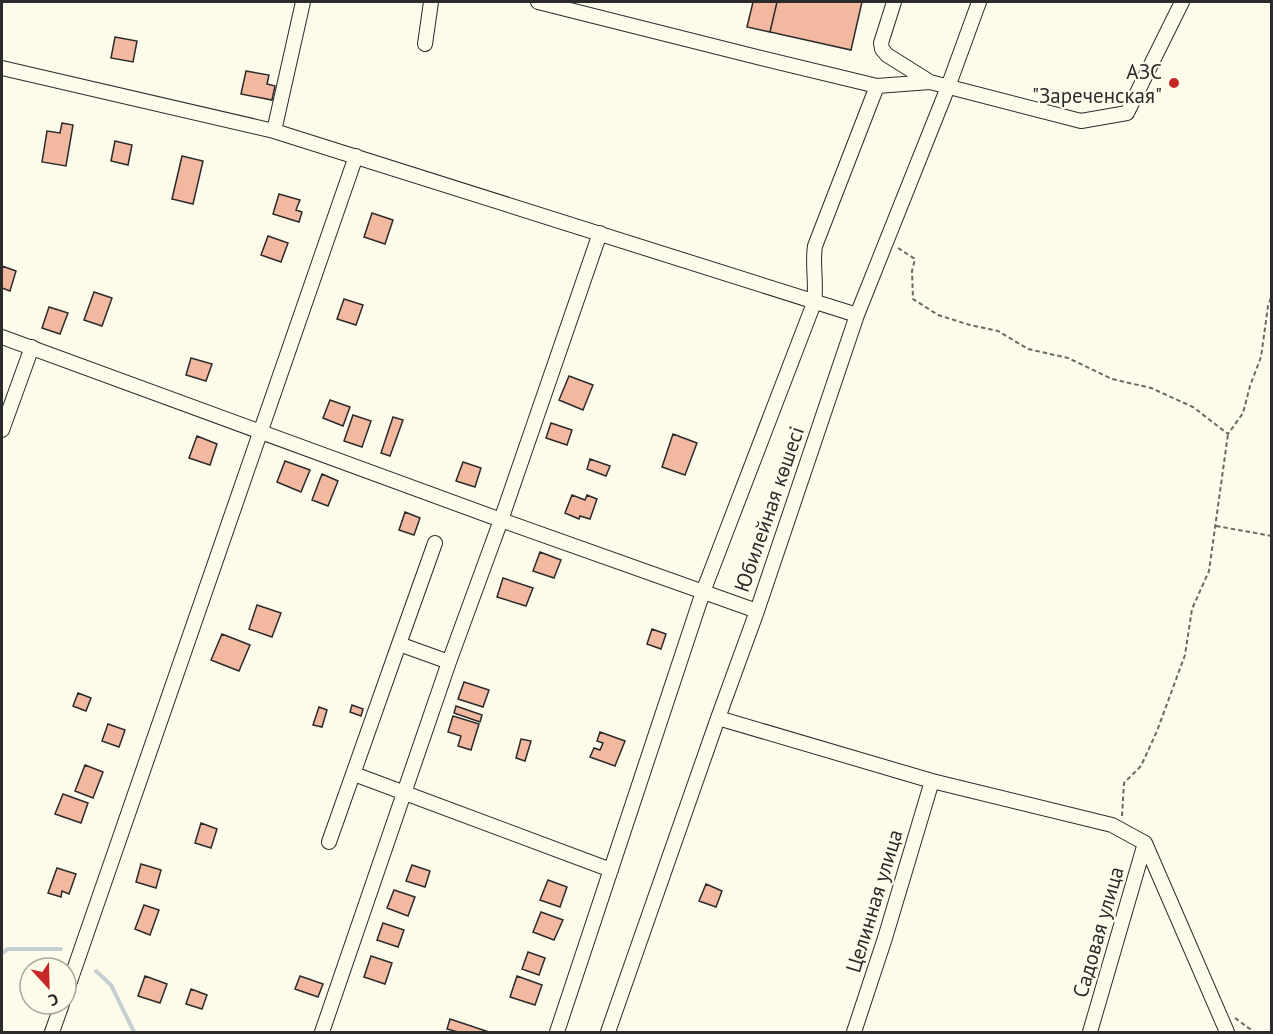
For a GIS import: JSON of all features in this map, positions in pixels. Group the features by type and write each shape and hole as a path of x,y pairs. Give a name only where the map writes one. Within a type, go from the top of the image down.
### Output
{"street":[{"path":"274,131 303,2"},
{"path":"424,44 431,2"},
{"path":"538,2 877,86 930,82"},
{"path":"894,2 881,43 887,55 930,82 1081,121 1127,113 1182,2"},
{"name":"Юбилейная көшесі","path":"608,1032 717,718 757,611 857,315 948,87 979,2"},
{"path":"2,68 274,131 857,315"},
{"path":"557,1032 703,592 813,303 816,285 813,264 814,246 877,86"},
{"path":"78,959 356,156"},
{"path":"322,1032 448,662 501,520 600,233"},
{"path":"2,337 757,611"},
{"path":"2,430 32,347"},
{"path":"329,842 435,543"},
{"path":"399,644 448,662"},
{"path":"717,718 932,781 1112,825 1145,843 1227,1032"},
{"path":"354,774 611,870"},
{"name":"Целинная улица","path":"854,1032 889,927 932,781"},
{"name":"Садовая улица","path":"1090,1032 1145,843"},
{"path":"52,1032 58,1016"}],"path":[{"path":"887,241 915,259 912,271 913,299 938,315 998,331 1028,349 1068,358 1112,378 1151,388 1193,408 1228,434"},
{"path":"1123,831 1124,783 1141,766 1153,740 1185,655 1192,609 1209,571 1228,434 1243,413 1261,357 1268,306 1272,295"},
{"path":"1216,526 1272,536"},
{"path":"1233,1015 1254,1032"}],"building":[{"path":"753,2 777,2 770,32 747,27"},
{"path":"777,2 862,2 851,50 770,32"},
{"path":"115,37 137,41 133,62 111,58"},
{"path":"246,71 269,75 267,84 275,86 272,100 241,94"},
{"path":"62,123 73,125 66,166 42,162 47,131 60,133"},
{"path":"115,141 132,145 128,165 111,161"},
{"path":"182,156 203,161 193,204 172,199"},
{"path":"279,194 300,200 296,210 302,212 299,222 273,214"},
{"path":"372,213 393,220 385,244 364,237"},
{"path":"268,236 288,243 281,262 261,255"},
{"path":"2,266 16,271 10,291 2,288"},
{"path":"94,292 112,298 102,326 84,320"},
{"path":"344,299 363,305 356,325 337,319"},
{"path":"49,307 68,313 60,334 42,328"},
{"path":"191,358 212,364 206,381 186,375"},
{"path":"569,376 593,385 583,410 559,400"},
{"path":"330,400 350,407 343,426 323,418"},
{"path":"353,415 371,421 362,447 344,441"},
{"path":"393,417 403,420 390,456 381,453"},
{"path":"551,423 572,430 567,445 546,438"},
{"path":"673,434 697,443 685,475 662,467"},
{"path":"197,436 217,444 210,465 189,458"},
{"path":"590,459 610,466 606,476 587,469"},
{"path":"285,461 310,470 301,492 277,482"},
{"path":"463,462 481,468 475,487 456,481"},
{"path":"322,474 338,481 328,506 312,500"},
{"path":"572,495 585,500 587,495 597,499 590,519 580,516 579,519 565,513"},
{"path":"405,512 420,518 414,535 399,530"},
{"path":"540,552 561,560 554,578 533,571"},
{"path":"503,578 533,588 526,606 497,597"},
{"path":"257,605 281,613 272,637 249,629"},
{"path":"652,629 666,634 661,649 647,644"},
{"path":"222,634 250,645 239,671 211,660"},
{"path":"464,682 489,690 483,707 458,699"},
{"path":"78,693 91,698 86,711 73,706"},
{"path":"352,705 363,709 361,716 350,712"},
{"path":"456,706 482,715 480,722 454,713"},
{"path":"319,707 327,710 322,727 313,725"},
{"path":"453,716 479,724 471,750 458,746 461,736 448,732"},
{"path":"108,724 125,730 119,747 102,741"},
{"path":"600,732 625,741 615,766 590,757 594,748 600,750 603,743 597,741"},
{"path":"521,739 531,741 525,761 516,758"},
{"path":"85,765 103,772 93,798 75,791"},
{"path":"63,794 88,803 81,823 55,814"},
{"path":"201,823 217,829 211,848 195,843"},
{"path":"141,864 161,870 156,888 136,882"},
{"path":"412,865 430,871 425,887 406,881"},
{"path":"57,868 76,874 69,894 62,891 61,897 48,893"},
{"path":"548,880 567,887 560,907 540,900"},
{"path":"706,884 722,891 716,907 699,901"},
{"path":"394,890 415,897 408,916 387,908"},
{"path":"144,905 159,910 150,935 135,929"},
{"path":"541,912 563,920 554,940 533,932"},
{"path":"383,923 404,930 398,947 377,940"},
{"path":"528,952 545,958 539,975 522,969"},
{"path":"371,956 392,963 385,984 364,977"},
{"path":"145,976 167,984 160,1003 138,996"},
{"path":"300,976 323,984 318,997 295,989"},
{"path":"517,976 542,985 535,1005 510,997"},
{"path":"191,989 207,995 202,1009 186,1004"},
{"path":"450,1019 489,1032 458,1032 447,1029"}],"waterway":[{"path":"2,953 8,949 61,949"},
{"path":"96,971 111,985 134,1032"}],"place":[{"name":"АЗС \"Зареченская\"","path":"1174,83"}]}
